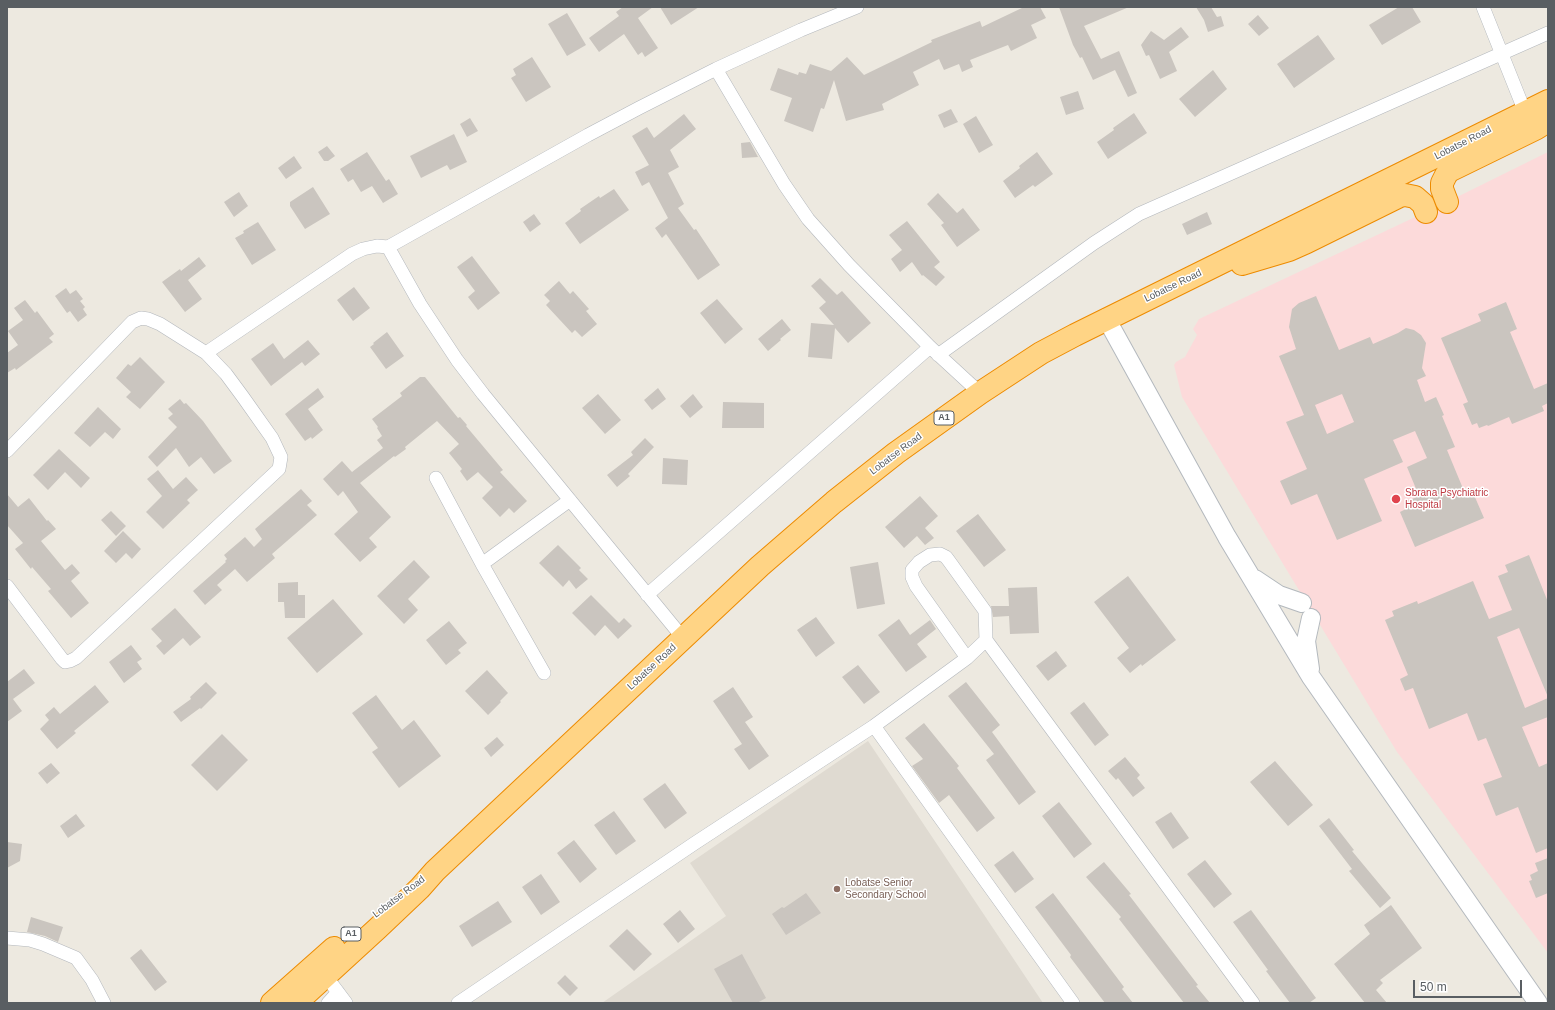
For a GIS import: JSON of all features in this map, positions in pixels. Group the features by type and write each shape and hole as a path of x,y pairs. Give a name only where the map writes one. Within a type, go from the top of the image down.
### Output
{"highway":[{"name":"Lobatse Road","path":"296,1003 326,977 387,905 435,871 760,566 834,502 896,453 980,393 1041,353 1106,318 1548,101"},
{"path":"1447,202 1442,189 1442,184 1449,171 1537,128 1548,120"},
{"path":"1182,282 1289,250 1400,196 1405,195 1415,197 1423,204 1426,212"},
{"name":"Lobatse Road","path":"272,1003 326,977"}],"street":[{"path":"206,353 352,254 363,249 377,246 388,247 588,135 716,70 801,30 857,7"},
{"path":"1483,7 1525,112"},
{"path":"647,595 934,351 1139,214 1548,33"},
{"path":"716,70 784,184 808,219 848,265 934,351 980,393"},
{"path":"388,247 420,304 457,360 508,426 683,638"},
{"path":"7,451 132,322 141,318 160,324 206,353 226,374 272,438 281,457 279,470 76,658 70,661 65,662 62,659 7,586"},
{"path":"1106,318 1202,494 1311,677 1538,1003"},
{"path":"436,478 482,564 544,673"},
{"path":"482,564 570,500"},
{"path":"968,658 916,586 912,577 912,570 919,562 930,555 940,554 946,557 985,611 986,640 1252,1003"},
{"path":"1248,573 1270,590 1279,595 1302,603"},
{"path":"1311,618 1306,641 1311,677"},
{"path":"458,1003 728,821 874,726 968,658 986,640"},
{"path":"874,726 1073,1003"},
{"path":"7,938 30,940 76,958 92,980 104,1003"},
{"path":"326,977 328,1003"},
{"path":"326,977 346,1003"}],"shaded area":[{"name":"Sbrana Psychiatric Hospital","path":"1548,152 1548,953 1397,752 1182,397 1174,365 1176,362 1185,357 1197,335 1193,329 1199,319 1447,202"},
{"name":"Lobatse Senior Secondary School","path":"868,741 1043,1003 602,1003 726,916 690,863"}],"building":[{"path":"623,7 653,7 638,18 658,48 645,57 642,52 638,55 624,34 599,52 589,38 619,16 616,12"},
{"path":"660,7 699,7 671,25"},
{"path":"1024,7 1040,7 1046,18 1031,25 1037,38 1011,51 1008,45 970,60 973,67 962,72 959,64 944,70 939,59 913,72 919,85 882,104 884,110 846,121 834,80 824,109 821,108 813,132 784,121 792,98 770,90 778,68 798,75 799,72 806,74 810,64 831,71 847,57 864,75 932,42 931,40 980,21 982,27"},
{"path":"1059,7 1129,7 1084,26 1101,59 1119,51 1137,93 1128,97 1115,70 1093,80 1082,57 1080,58 1073,45"},
{"path":"1196,7 1211,7 1217,17 1221,16 1224,26 1208,32 1204,20"},
{"path":"1399,7 1412,7 1421,22 1382,45 1369,25"},
{"path":"567,13 586,45 567,56 548,24"},
{"path":"1258,15 1269,28 1259,36 1248,24"},
{"path":"1181,27 1189,37 1169,52 1177,71 1160,79 1149,55 1146,56 1141,45 1151,31 1164,40"},
{"path":"1318,35 1335,59 1294,88 1277,64"},
{"path":"532,57 551,87 526,102 511,78 516,75 513,69"},
{"path":"1213,70 1227,89 1195,117 1179,99"},
{"path":"1078,91 1084,109 1066,115 1060,97"},
{"path":"951,109 958,122 944,128 938,115"},
{"path":"1134,113 1147,133 1108,159 1097,142"},
{"path":"684,114 696,129 670,150 679,167 668,173 684,204 678,208 694,230 696,229 720,265 698,280 666,234 662,238 655,228 668,218 649,182 642,186 635,172 649,165 632,136 647,127 654,138"},
{"path":"976,116 993,145 979,153 963,124"},
{"path":"470,118 478,131 467,137 460,124"},
{"path":"454,134 467,162 450,170 447,165 421,178 410,156"},
{"path":"750,142 758,157 742,158 741,143"},
{"path":"327,146 335,156 328,161 324,161 318,152"},
{"path":"367,152 386,181 389,179 398,194 383,203 372,186 361,192 353,179 348,182 340,169"},
{"path":"1037,152 1053,174 1035,187 1033,185 1015,198 1003,181"},
{"path":"294,156 302,168 286,179 278,168"},
{"path":"313,187 330,214 305,229 290,206 290,202"},
{"path":"614,189 629,210 580,244 565,223 581,211 580,209 599,196 600,198"},
{"path":"239,192 248,206 234,217 224,202"},
{"path":"938,193 957,213 963,208 980,230 957,247 941,225 944,223 927,204"},
{"path":"1207,212 1212,224 1187,235 1182,224"},
{"path":"534,214 541,224 530,232 523,222"},
{"path":"907,221 940,262 934,267 945,277 936,286 923,275 922,276 912,262 900,272 891,259 902,250 889,235"},
{"path":"258,222 276,250 252,265 235,238"},
{"path":"472,256 500,293 478,310 468,297 475,291 457,267"},
{"path":"199,257 206,266 188,280 202,299 185,312 162,282 180,269 181,271"},
{"path":"820,278 837,295 842,291 871,323 848,343 835,328 832,359 808,357 811,323 834,325 819,308 826,302 811,286"},
{"path":"559,281 570,294 573,291 589,309 586,311 597,324 582,337 575,330 572,333 546,305 550,301 544,295"},
{"path":"354,287 370,308 353,321 337,300"},
{"path":"66,288 70,294 76,290 83,299 80,301 85,307 83,309 87,315 78,322 70,311 67,313 55,296"},
{"path":"1316,296 1339,350 1370,337 1373,344 1406,328 1414,330 1421,335 1426,343 1422,368 1426,376 1417,380 1425,402 1436,397 1455,447 1447,450 1464,491 1471,488 1484,518 1415,547 1400,512 1408,508 1405,502 1419,496 1407,467 1427,458 1415,431 1393,440 1403,462 1364,479 1382,521 1337,540 1317,494 1291,505 1280,481 1307,469 1286,422 1304,415 1279,356 1296,349 1289,327 1292,309 1299,303","holes":["1342,394 1354,422 1327,434 1315,405"]},
{"path":"717,299 743,329 725,344 700,313"},
{"path":"25,300 35,313 37,311 54,334 49,338 53,342 16,370 15,368 7,373 7,353 18,345 8,331 23,320 14,308"},
{"path":"1506,302 1517,329 1510,332 1534,389 1548,383 1548,403 1542,406 1544,411 1512,424 1509,417 1488,426 1479,428 1477,423 1472,425 1463,404 1468,402 1441,338 1481,321 1478,314"},
{"path":"782,319 791,330 768,351 758,339"},
{"path":"387,332 404,356 386,369 370,347"},
{"path":"308,340 320,354 305,366 302,362 271,386 251,359 273,343 284,359"},
{"path":"140,357 165,382 140,409 126,397 131,392 116,378 128,364 131,366"},
{"path":"420,377 425,377 458,418 460,417 467,425 466,426 503,470 500,472 527,501 514,513 509,508 500,517 482,498 493,487 478,472 467,481 460,471 462,469 449,453 459,444 437,421 405,447 406,449 395,457 394,456 360,483 391,517 369,538 377,547 360,562 334,534 358,512 343,491 338,496 323,479 342,461 352,472 383,448 377,440 382,436 372,419 402,396 400,393"},
{"path":"318,388 324,397 308,409 323,430 312,439 311,437 305,441 285,414"},
{"path":"658,388 666,399 652,410 644,400"},
{"path":"598,394 621,420 605,434 582,408"},
{"path":"693,394 703,407 690,418 680,406"},
{"path":"180,399 184,404 186,403 203,421 232,461 214,474 201,457 189,467 176,448 157,467 148,457 177,427 168,418 173,414 168,409"},
{"path":"723,402 764,403 764,428 722,428"},
{"path":"98,407 121,429 113,439 105,432 90,447 74,433"},
{"path":"645,438 654,447 628,474 630,476 617,487 607,475 633,455 631,452"},
{"path":"59,449 90,478 81,488 65,472 48,490 33,475"},
{"path":"663,458 688,460 687,485 662,484"},
{"path":"158,470 173,489 186,477 198,490 187,500 190,503 163,529 146,512 162,496 147,479"},
{"path":"301,489 312,501 307,505 317,515 272,554 275,558 247,582 235,569 217,585 222,590 205,605 193,591 226,562 225,561 227,559 224,555 245,537 254,547 262,539 255,529"},
{"path":"7,494 18,507 29,498 47,521 48,520 56,529 41,541 65,570 72,564 80,573 71,581 89,603 71,618 48,591 51,589 32,567 31,569 15,549 23,543 7,525"},
{"path":"920,496 938,516 925,528 934,538 925,545 917,536 904,548 885,527"},
{"path":"111,511 126,526 116,536 101,520"},
{"path":"978,514 1006,550 984,567 956,531"},
{"path":"123,531 141,549 132,559 126,553 116,563 104,551"},
{"path":"558,545 581,568 579,570 588,579 576,589 569,580 563,587 539,563"},
{"path":"1529,555 1548,602 1548,697 1519,628 1497,637 1525,708 1548,698 1548,717 1522,727 1539,767 1548,763 1548,848 1536,853 1518,807 1496,816 1483,784 1502,777 1486,738 1478,741 1467,713 1429,729 1413,688 1405,691 1400,679 1408,675 1385,620 1394,616 1392,611 1417,601 1418,604 1473,581 1489,619 1512,610 1498,576 1508,572 1505,565"},
{"path":"414,560 430,577 408,599 418,610 404,624 377,596"},
{"path":"878,562 885,604 857,609 850,567"},
{"path":"1128,576 1176,640 1142,666 1141,664 1130,673 1117,658 1129,648 1094,602"},
{"path":"298,582 298,595 305,595 305,618 285,618 284,602 278,602 278,583"},
{"path":"1037,587 1039,633 1010,634 1009,616 993,617 991,606 1009,606 1008,588"},
{"path":"591,595 619,623 624,618 632,626 618,639 605,625 595,636 572,613"},
{"path":"333,599 363,634 317,673 287,638"},
{"path":"175,608 201,637 190,646 183,638 164,655 156,646 162,641 151,629"},
{"path":"816,617 835,643 816,657 797,630"},
{"path":"899,619 910,635 930,620 936,629 917,644 927,657 906,672 878,635"},
{"path":"449,621 467,643 458,650 461,653 446,665 426,640"},
{"path":"131,645 142,659 137,662 142,669 124,683 109,662"},
{"path":"1056,651 1067,666 1048,681 1036,666"},
{"path":"858,665 880,692 864,704 842,677"},
{"path":"24,669 35,683 13,699 22,711 7,722 7,682"},
{"path":"487,670 508,693 488,715 465,691"},
{"path":"206,682 217,693 201,709 200,708 181,722 173,712 191,699 190,697"},
{"path":"966,682 1000,725 992,732 1036,792 1019,805 986,760 994,754 948,696"},
{"path":"95,685 109,702 74,731 76,733 57,749 40,729 49,720 45,715 54,707 60,714"},
{"path":"733,687 753,717 745,722 769,756 749,770 734,749 742,744 713,701"},
{"path":"376,695 402,730 414,720 441,756 399,788 372,752 378,748 352,713"},
{"path":"1084,702 1109,735 1095,746 1070,713"},
{"path":"924,723 959,766 957,768 995,818 977,832 949,795 939,803 912,766 923,759 905,738"},
{"path":"222,734 248,760 217,791 191,765"},
{"path":"497,737 504,745 491,757 484,748"},
{"path":"1125,757 1140,775 1137,778 1145,788 1133,797 1118,778 1116,780 1108,771"},
{"path":"1275,761 1313,805 1288,826 1250,782"},
{"path":"51,763 60,773 47,784 38,773"},
{"path":"665,783 687,813 665,829 643,799"},
{"path":"1059,802 1092,844 1074,858 1042,816"},
{"path":"614,811 636,841 616,855 594,825"},
{"path":"1171,812 1189,838 1173,849 1155,822"},
{"path":"76,814 85,826 68,838 60,826"},
{"path":"1329,818 1354,850 1352,851 1391,898 1380,908 1349,871 1352,869 1319,826"},
{"path":"574,840 597,869 580,883 557,853"},
{"path":"7,842 22,844 20,861 7,868"},
{"path":"1013,851 1034,879 1015,893 994,865"},
{"path":"1548,858 1548,893 1536,898 1529,881 1532,880 1530,875 1538,871 1535,863"},
{"path":"1205,860 1232,894 1214,908 1187,874"},
{"path":"1104,862 1131,894 1129,895 1210,1003 1184,1003 1119,919 1121,917 1086,877"},
{"path":"541,874 560,902 541,915 522,887"},
{"path":"806,893 821,913 786,935 772,914 782,907 784,908"},
{"path":"1053,893 1124,987 1122,989 1133,1003 1105,1003 1070,957 1071,955 1035,907"},
{"path":"498,901 512,922 472,947 459,926"},
{"path":"1391,905 1422,948 1380,980 1383,983 1376,990 1387,1003 1365,1003 1334,964 1370,934 1364,925"},
{"path":"680,910 695,929 678,943 663,924"},
{"path":"1251,910 1316,998 1309,1003 1290,1003 1266,971 1268,970 1233,922"},
{"path":"31,917 63,927 58,942 45,936 27,932"},
{"path":"627,929 652,954 634,971 609,946"},
{"path":"141,949 167,982 155,991 130,958"},
{"path":"742,954 766,998 757,1003 733,1003 714,969"},
{"path":"565,975 578,988 570,996 557,983"}],"place":[{"name":"Sbrana Psychiatric Hospital","path":"1396,499"},
{"name":"Lobatse Senior Secondary School","path":"837,889"}]}
